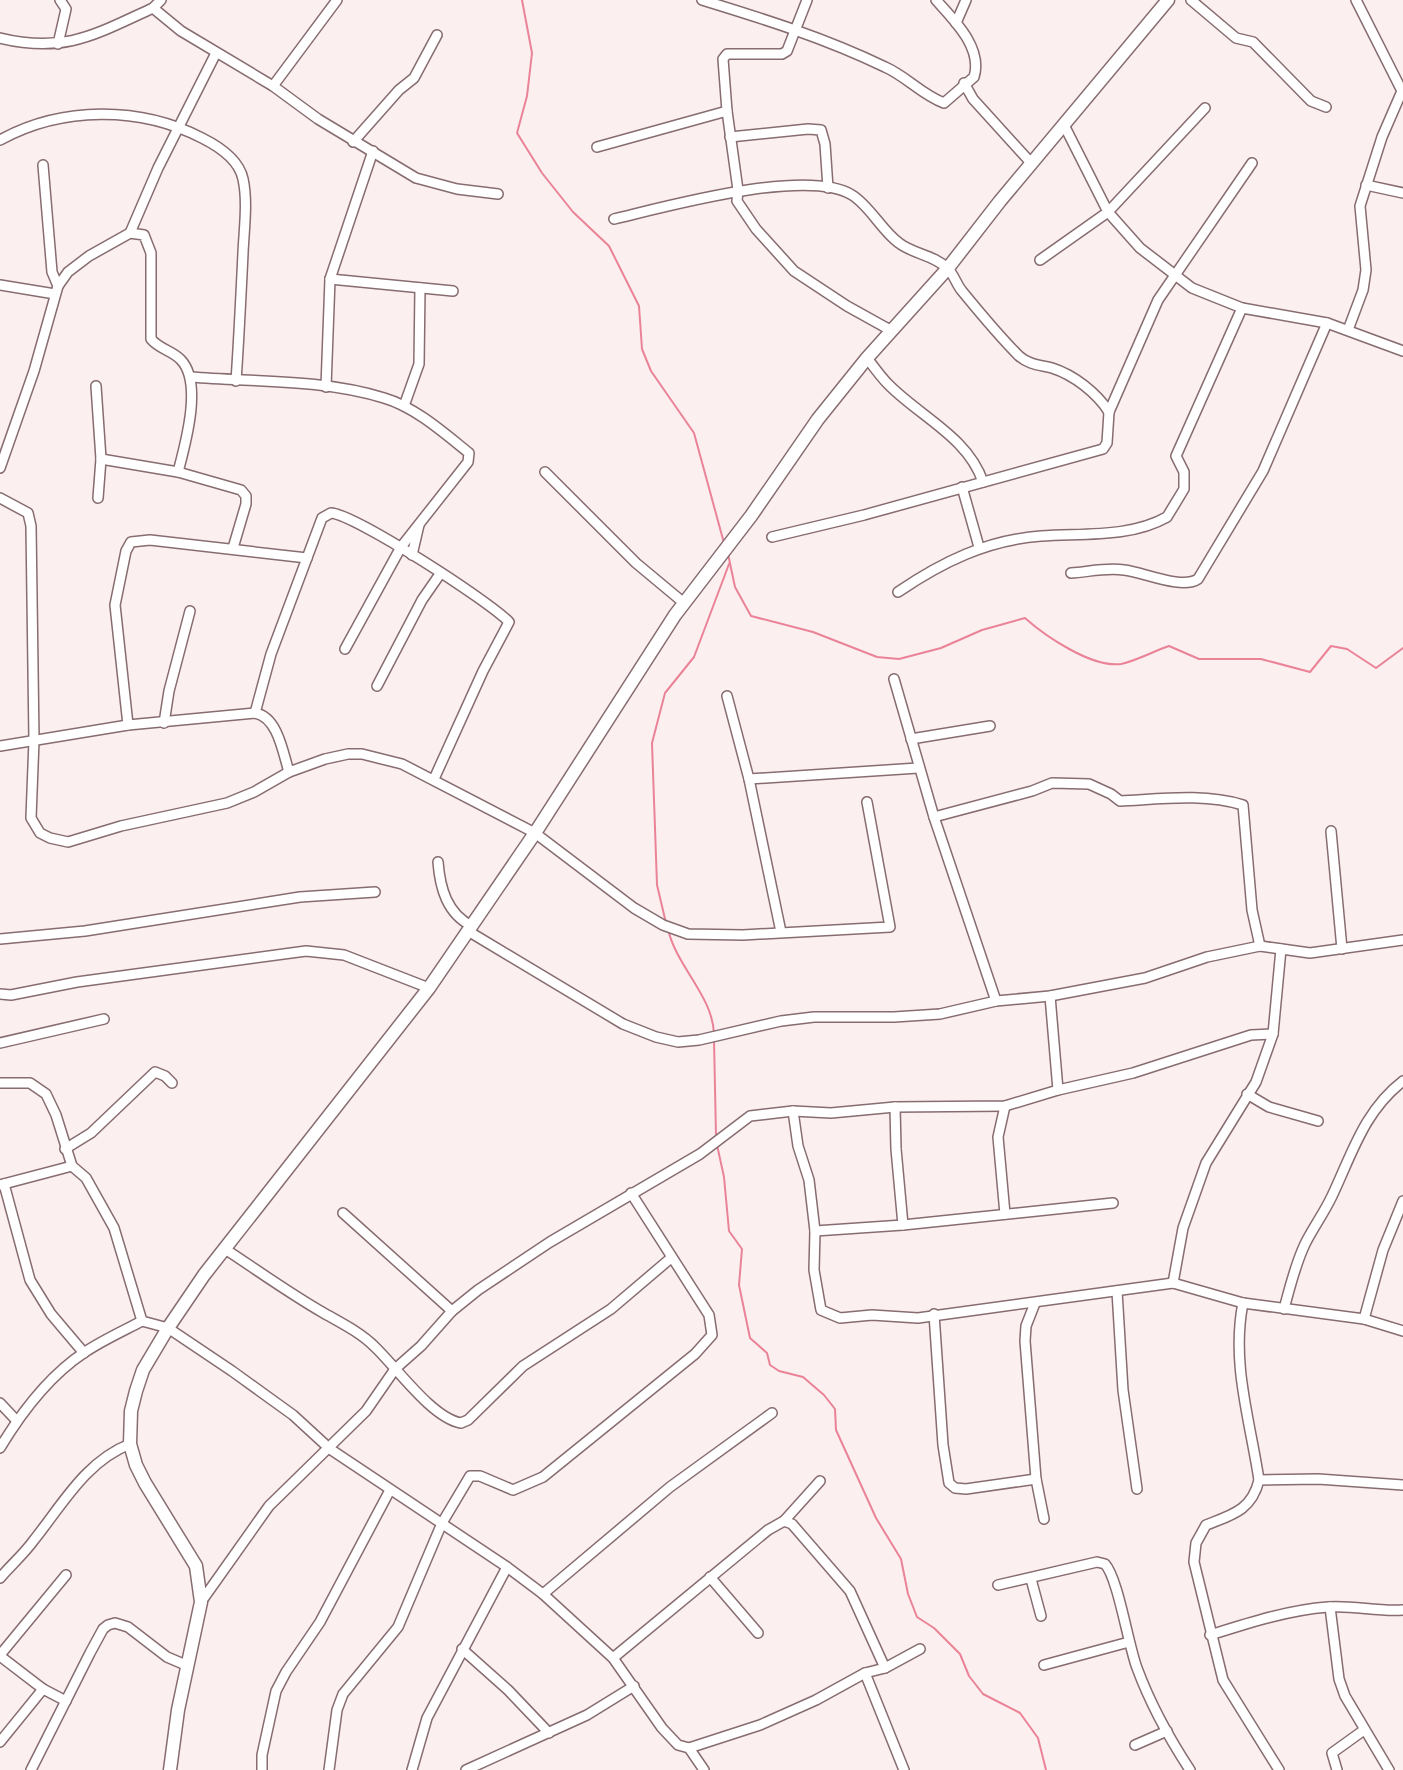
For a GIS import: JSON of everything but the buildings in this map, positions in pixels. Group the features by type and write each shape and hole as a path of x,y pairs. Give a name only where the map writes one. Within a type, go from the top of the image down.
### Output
{"street":[{"path":"58,44 66,9 60,0"},
{"path":"0,38 36,44 58,44 89,38 153,8 161,0"},
{"path":"273,86 337,0"},
{"path":"702,0 795,28 887,68 944,103 963,83 974,77 976,58 956,23 936,0"},
{"path":"807,0 795,28 789,50 785,53 724,56 722,64 738,190 737,201 756,229 794,271 847,306 892,331"},
{"path":"956,23 966,0"},
{"path":"170,1770 201,1602 196,1566 145,1483 136,1465 130,1444 131,1411 143,1370 168,1328 225,1249 429,988 535,833 684,603 751,516 818,419 867,358 948,268 1168,0"},
{"path":"1191,0 1236,38 1253,42 1311,101 1326,107"},
{"path":"1348,330 1363,290 1366,270 1360,207 1366,185 1403,91 1356,0"},
{"path":"153,8 216,53 273,86 353,142 373,151 416,178 433,184 498,195"},
{"path":"353,142 399,90 414,78 437,35"},
{"path":"0,468 34,371 57,290 69,273 90,256 130,233 178,128 216,53"},
{"path":"963,83 973,99 1032,164"},
{"path":"1040,260 1108,212 1205,108"},
{"path":"597,147 727,111"},
{"path":"0,140 39,124 93,114 154,118 216,145 239,168 243,179 241,316 236,381"},
{"path":"1064,125 1108,212 1140,248 1192,288 1242,308 1327,323 1403,351"},
{"path":"730,137 808,129 821,130 825,144 828,188"},
{"path":"326,387 330,279 373,151"},
{"path":"772,537 1103,449 1107,443 1109,412 1158,300 1173,274 1252,163"},
{"path":"43,165 52,272 57,290"},
{"path":"1366,185 1403,193"},
{"path":"614,219 738,190 786,186 828,188 852,195 897,242 948,268 960,289 1022,358 1038,367 1050,368 1075,380 1101,399 1109,412"},
{"path":"130,233 144,235 151,253 151,339 180,358 191,377 189,427 178,472"},
{"path":"330,279 453,291"},
{"path":"0,285 57,290"},
{"path":"404,406 420,364 420,288"},
{"path":"898,592 923,575 979,547 1039,536 1121,531 1167,517 1184,489 1184,472 1176,456 1242,308"},
{"path":"1071,573 1122,569 1173,581 1190,583 1198,579 1263,471 1327,323"},
{"path":"867,358 887,383 957,441 978,468 983,482"},
{"path":"191,377 326,387 385,398 404,406 470,456 401,548 345,649"},
{"path":"96,386 101,459 98,498"},
{"path":"101,459 178,472 241,490 246,496 246,504 233,548"},
{"path":"545,472 636,564 684,603"},
{"path":"962,487 979,547"},
{"path":"0,498 28,513 31,526 34,740 31,818 40,832 58,841 68,842 121,825 227,803 254,792 289,772 325,759 355,754 376,756 402,764 434,779 535,833 634,908 663,925 688,934 890,927 867,802"},
{"path":"255,712 271,654 322,518 331,513 361,524 412,555 507,619 509,626 483,671 434,779"},
{"path":"412,555 419,522"},
{"path":"128,725 115,605 129,545 137,539 307,558"},
{"path":"377,686 417,608 440,574"},
{"path":"164,723 169,691 190,611"},
{"path":"894,679 918,768 996,1000"},
{"path":"727,696 749,779 782,932"},
{"path":"0,746 128,725 255,712 262,714 271,724 289,772"},
{"path":"911,739 990,726"},
{"path":"749,779 918,768"},
{"path":"934,817 1032,791 1052,783 1072,782 1089,784 1111,794 1120,801 1181,798 1226,800 1243,805 1252,910 1260,946"},
{"path":"1331,831 1342,949"},
{"path":"438,862 445,897 461,921 470,928 623,1024 667,1040 699,1040 781,1021 814,1017 894,1017 940,1014 996,1000 1050,996 1145,978 1207,957 1260,946 1310,953 1403,940"},
{"path":"0,939 85,931 300,897 375,892"},
{"path":"1173,1283 1183,1228 1206,1163 1256,1082 1273,1034 1281,950"},
{"path":"0,994 306,951 344,955 429,988"},
{"path":"1050,996 1058,1090"},
{"path":"0,1043 104,1019"},
{"path":"201,1602 269,1506 330,1449 366,1411 395,1369 421,1346 452,1311 520,1261 631,1192 700,1154 750,1116 793,1111 831,1113 895,1107 1005,1106 1058,1090 1133,1072 1251,1035 1273,1034"},
{"path":"65,1149 91,1133 154,1072 165,1076 172,1083"},
{"path":"1284,1309 1302,1251 1328,1204 1368,1117 1383,1098 1403,1081"},
{"path":"0,1083 22,1082 42,1090 56,1115 72,1166 86,1178 114,1228 142,1321"},
{"path":"1247,1094 1269,1107 1318,1121"},
{"path":"1005,1106 998,1137 1005,1214"},
{"path":"895,1107 896,1149 903,1225"},
{"path":"793,1111 798,1146 809,1180 815,1231 814,1270 821,1310 840,1318 872,1316 918,1318 1173,1283 1243,1303 1364,1319 1403,1332"},
{"path":"72,1166 2,1184 30,1280 51,1314 84,1353"},
{"path":"329,1770 337,1710 344,1694 398,1627 442,1523 470,1476 480,1476 513,1490 543,1477 695,1354 712,1335 709,1315 631,1192"},
{"path":"1364,1319 1383,1250 1403,1201"},
{"path":"815,1231 903,1225 1113,1203"},
{"path":"343,1213 452,1311"},
{"path":"225,1249 321,1311 347,1325 374,1346 447,1418 461,1423 468,1420 523,1366 610,1309 671,1258"},
{"path":"1117,1291 1123,1390 1137,1489"},
{"path":"1035,1303 1026,1326 1025,1341 1036,1479 1044,1519"},
{"path":"1243,1303 1237,1337 1241,1383 1259,1480 1251,1499 1235,1514 1206,1525 1196,1543 1194,1562 1222,1680 1279,1770"},
{"path":"934,1314 943,1445 949,1483 955,1488 966,1490 1036,1479"},
{"path":"0,1448 16,1420 49,1384 84,1353 142,1321 168,1328 293,1415 330,1449 507,1567 543,1594 613,1658 662,1728 678,1745 689,1748 760,1725 816,1700 865,1673 885,1668 920,1649"},
{"path":"0,1404 16,1420"},
{"path":"543,1594 662,1493 772,1413"},
{"path":"0,1578 34,1541 53,1513 96,1464 105,1456 130,1444"},
{"path":"1259,1480 1318,1479 1403,1485"},
{"path":"613,1658 768,1530 784,1521 820,1481"},
{"path":"262,1770 262,1755 276,1691 285,1672 320,1622 390,1490"},
{"path":"784,1521 792,1524 850,1591 885,1668"},
{"path":"998,1585 1097,1562 1105,1564 1114,1578 1114,1586 1138,1669 1167,1731 1190,1770"},
{"path":"412,1770 427,1718 507,1567"},
{"path":"66,1575 0,1655 43,1689 66,1701"},
{"path":"710,1577 758,1633"},
{"path":"1031,1579 1041,1616"},
{"path":"1210,1635 1288,1613 1330,1607 1380,1612 1403,1610"},
{"path":"1330,1607 1339,1680 1345,1696 1389,1770"},
{"path":"32,1770 102,1629 108,1625 115,1623 128,1627 167,1657 188,1666"},
{"path":"1044,1665 1129,1642"},
{"path":"462,1649 508,1690 549,1733"},
{"path":"865,1673 904,1770"},
{"path":"466,1770 587,1715 634,1686"},
{"path":"0,1742 43,1689"},
{"path":"1337,1770 1332,1754 1364,1730"},
{"path":"1135,1745 1167,1731"},
{"path":"689,1748 704,1770"}],"waterway":[{"path":"522,0 532,53 527,96 517,133 542,173 573,212 609,246 639,306 642,349 651,371 694,433 724,543"},
{"path":"728,554 735,587 751,616 813,632 877,657 899,659 941,648 982,630 1025,618 1070,649 1083,656 1109,664 1127,663 1169,646 1199,659 1261,659 1310,672 1331,646 1347,649 1376,668 1403,648"},
{"path":"666,923 657,885 652,743 665,693 694,657 729,564"},
{"path":"668,929 678,956 708,1007 714,1034"},
{"path":"714,1040 716,1136"},
{"path":"717,1145 724,1177 729,1231 742,1249 739,1285 750,1338 767,1353 770,1365 779,1371 803,1377 824,1395 835,1409 836,1430 876,1518 901,1559 908,1594 917,1617 934,1628 960,1654 969,1676 983,1694 1020,1713 1038,1738 1046,1770"}]}
